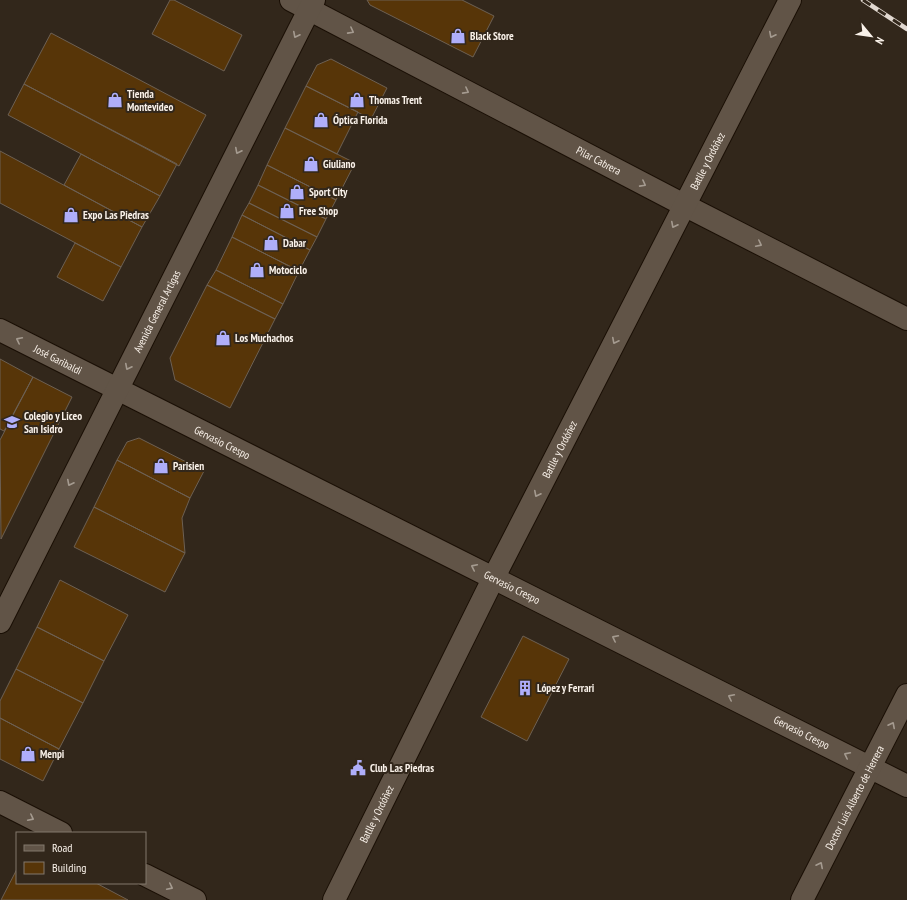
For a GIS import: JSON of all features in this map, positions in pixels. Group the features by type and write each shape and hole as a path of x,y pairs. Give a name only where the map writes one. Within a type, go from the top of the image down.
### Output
{"street":[{"name":"Batlle y Ordóñez","path":"334,900 494,577 790,0"},
{"name":"Pilar Cabrera","path":"305,3 684,205 907,319"},
{"name":"Avenida General Artigas","path":"0,622 116,390 305,3"},
{"name":"José Garibaldi","path":"0,330 116,390"},
{"name":"Gervasio Crespo","path":"116,390 494,577 907,786"},
{"name":"Doctor Luis Alberto de Herrera","path":"802,900 907,695"},
{"path":"0,802 59,832"},
{"path":"146,876 195,900"}],"building":[{"path":"170,0 174,0 242,35 224,71 152,34"},
{"name":"Black Store","path":"367,0 462,0 494,16 473,57 370,5"},
{"name":"Tienda Montevideo","path":"51,33 206,115 179,166 24,84"},
{"name":"Thomas Trent","path":"331,59 387,88 371,119 306,86 317,65"},
{"path":"24,84 177,164 160,196 8,115"},
{"name":"Óptica Florida","path":"306,86 358,112 337,154 285,128"},
{"name":"Giuliano","path":"285,128 355,163 336,200 267,165"},
{"name":"Expo Las Piedras","path":"0,151 142,227 121,267 0,203"},
{"path":"81,154 160,196 142,227 64,185"},
{"name":"Sport City","path":"267,165 336,200 326,219 258,185"},
{"name":"Free Shop","path":"258,185 326,219 317,237 249,203"},
{"path":"249,203 317,237 310,250 242,215"},
{"name":"Dabar","path":"242,215 310,250 299,271 232,237"},
{"name":"Motociclo","path":"232,237 299,271 283,304 216,270"},
{"path":"75,243 121,267 103,301 57,277"},
{"path":"216,270 283,304 275,319 207,285"},
{"name":"Los Muchachos","path":"207,285 275,319 230,408 175,380 170,358"},
{"path":"0,359 33,377 4,431 0,429"},
{"path":"33,377 72,397 1,539 0,440"},
{"name":"Parisien","path":"139,438 204,471 190,498 117,460 127,442"},
{"path":"117,460 190,498 182,518 185,553 94,507"},
{"path":"94,507 185,553 165,592 74,547"},
{"path":"60,580 128,615 104,661 37,627"},
{"path":"37,627 104,661 83,703 16,669"},
{"name":"López y Ferrari","path":"523,636 569,659 527,741 481,717"},
{"path":"16,669 83,703 59,749 0,718 0,701"},
{"name":"Menpi","path":"0,718 59,749 43,781 0,759"},
{"path":"16,871 16,884 98,884 128,900 1,900"}],"railway":[{"path":"863,0 907,29"}],"place":[{"name":"Black Store","path":"458,36"},
{"name":"Tienda Montevideo","path":"115,100"},
{"name":"Thomas Trent","path":"357,100"},
{"name":"Óptica Florida","path":"321,120"},
{"name":"Giuliano","path":"311,164"},
{"name":"Sport City","path":"297,192"},
{"name":"Free Shop","path":"287,211"},
{"name":"Expo Las Piedras","path":"71,215"},
{"name":"Dabar","path":"271,243"},
{"name":"Motociclo","path":"257,270"},
{"name":"Los Muchachos","path":"223,338"},
{"name":"Colegio y Liceo San Isidro","path":"12,422"},
{"name":"Parisien","path":"161,466"},
{"name":"López y Ferrari","path":"525,688"},
{"name":"Menpi","path":"28,754"},
{"name":"Club Las Piedras","path":"358,768"}]}
